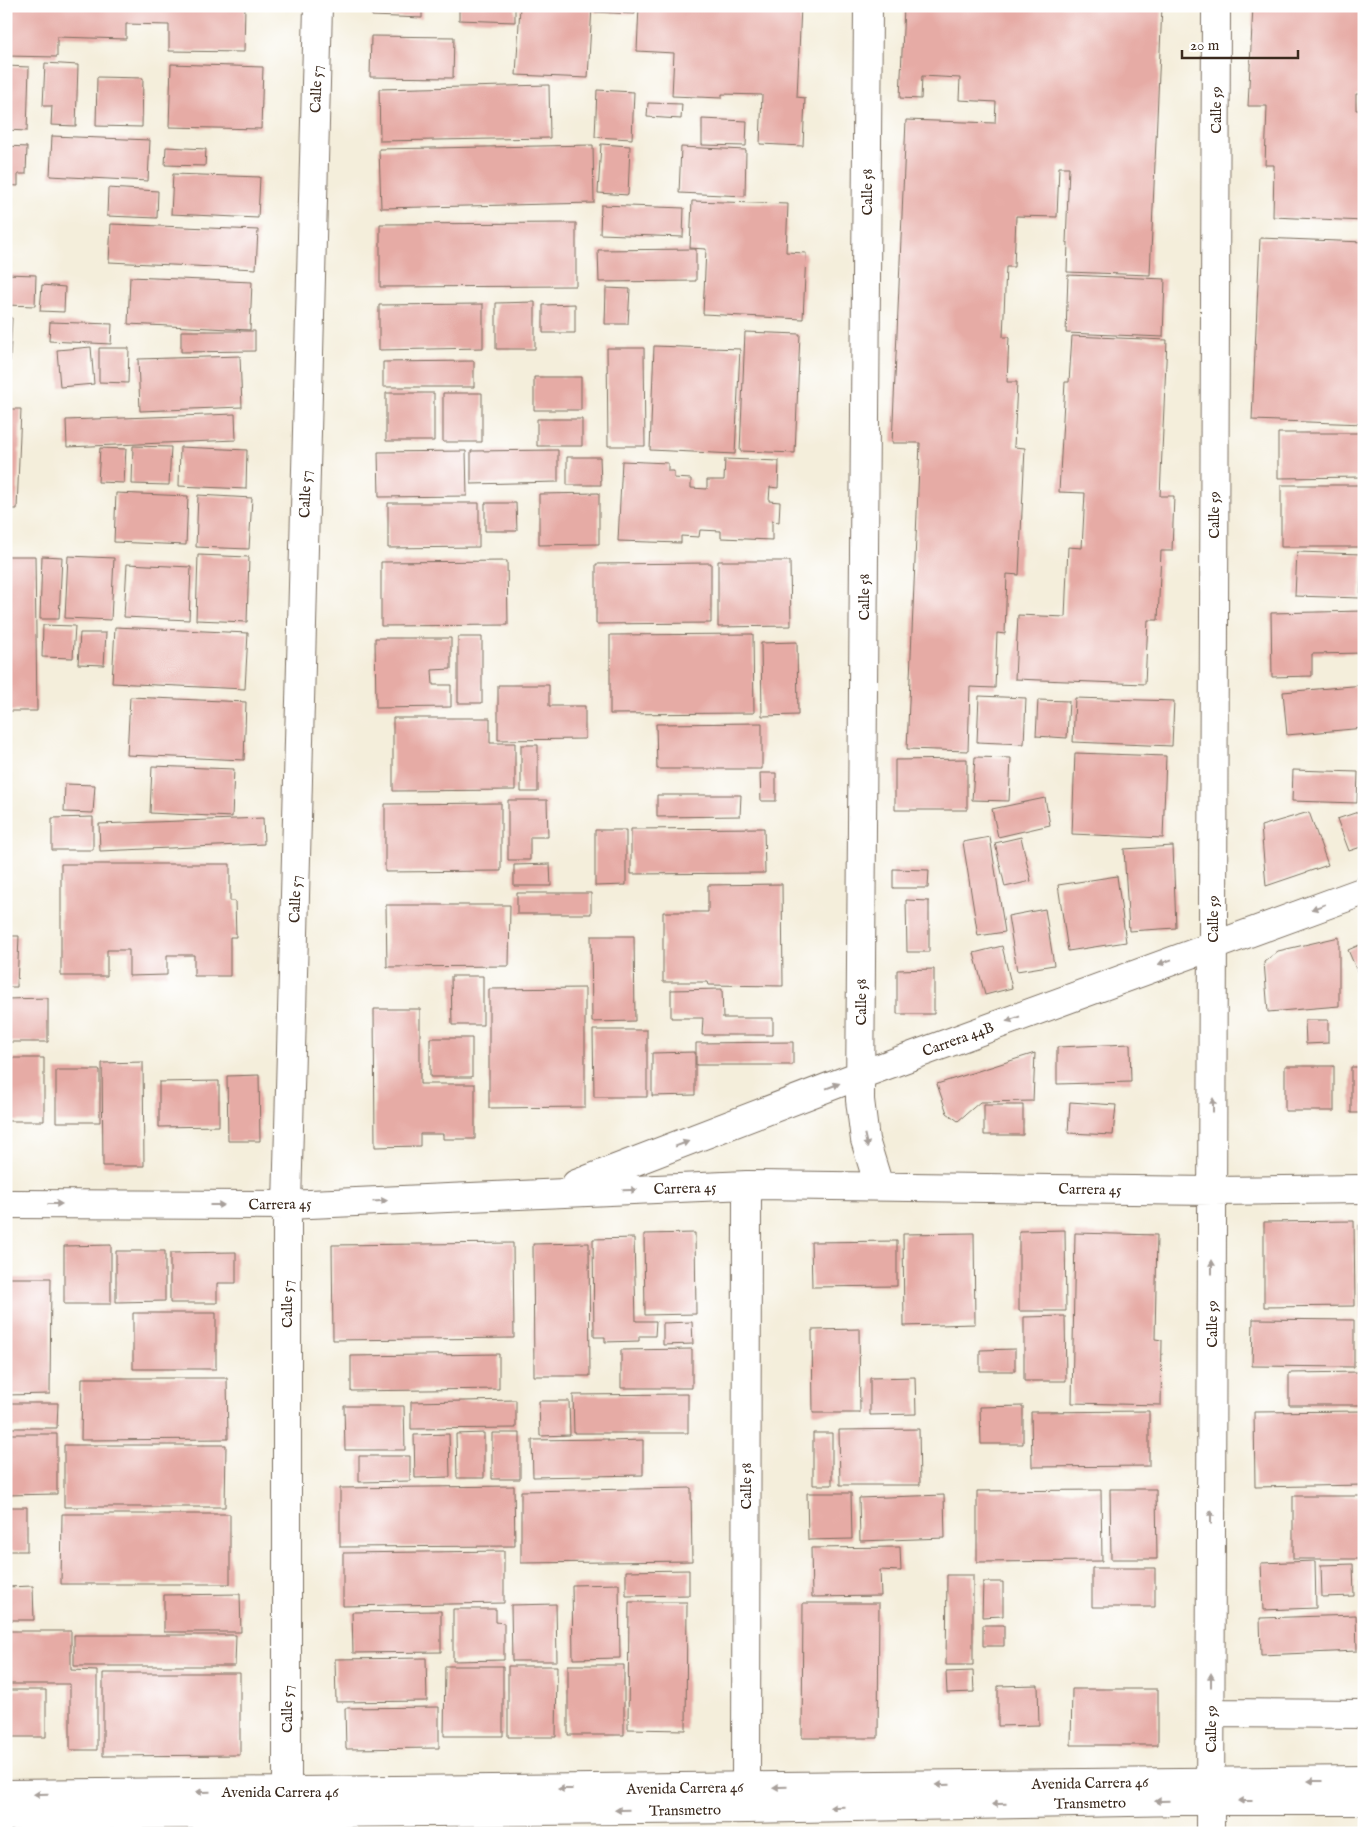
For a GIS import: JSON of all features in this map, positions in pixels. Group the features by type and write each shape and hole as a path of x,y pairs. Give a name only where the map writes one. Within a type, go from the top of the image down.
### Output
{"street":[{"name":"Calle 57","path":"287,1792 287,1205 318,6"},
{"name":"Calle 58","path":"868,6 860,1100 865,1140 879,1186"},
{"name":"Calle 59","path":"1210,1833 1216,6"},
{"name":"Carrera 44B","path":"554,1193 860,1075 1364,891"},
{"name":"Carrera 45","path":"6,1204 287,1205 747,1185 1212,1191 1364,1189"},
{"name":"Calle 58","path":"746,1788 747,1185"},
{"path":"1211,1713 1364,1714"},
{"name":"Avenida Carrera 46","path":"6,1794 746,1788 1210,1791 1364,1780"},
{"name":"Transmetro","path":"6,1816 748,1809 1210,1791 1364,1801"}],"building":[{"path":"6,6 245,6 244,52 169,51 169,25 126,24 126,39 57,37 57,57 6,56"},
{"path":"373,6 422,6 422,18 372,16"},
{"path":"459,6 515,6 515,22 459,20"},
{"path":"520,6 592,6 588,78 516,75"},
{"path":"594,6 635,6 635,14 593,12"},
{"path":"639,6 801,6 797,97 805,98 803,146 760,144 762,95 722,94 722,98 672,96 674,53 637,51"},
{"path":"904,6 1162,6 1150,275 1067,272 1068,242 1066,243 1069,167 1059,167 1057,217 1016,216 1014,267 1006,267 1003,337 1009,337 1007,382 1017,382 1014,447 1025,448 1019,575 1007,574 1005,634 997,633 995,688 970,687 968,751 907,749 920,443 892,443 906,120 995,123 996,102 959,100 960,78 922,76 921,99 900,98"},
{"path":"1253,6 1364,6 1364,94 1356,94 1356,110 1361,110 1359,169 1364,169 1364,221 1273,217 1274,165 1265,165 1267,106 1248,106"},
{"path":"371,36 454,37 453,78 370,77"},
{"path":"45,63 78,65 76,126 51,125 52,106 43,106"},
{"path":"171,64 263,67 261,129 169,127"},
{"path":"6,66 29,67 27,131 6,130"},
{"path":"97,77 143,78 142,127 96,126"},
{"path":"549,85 550,138 380,141 379,89"},
{"path":"597,90 634,92 632,139 595,137"},
{"path":"648,103 682,104 681,119 647,117"},
{"path":"702,119 747,121 746,146 702,145"},
{"path":"52,136 150,140 148,181 50,176"},
{"path":"601,144 630,146 628,195 598,193"},
{"path":"593,145 594,203 381,208 379,149"},
{"path":"6,146 27,147 26,174 18,174 18,186 6,185"},
{"path":"166,147 206,149 205,166 165,165"},
{"path":"681,147 746,150 745,196 679,193"},
{"path":"173,174 260,177 258,218 171,214"},
{"path":"108,188 158,191 157,218 107,216"},
{"path":"692,201 788,204 786,252 806,253 803,319 703,314 706,249 690,248"},
{"path":"601,205 684,208 683,237 600,234"},
{"path":"576,223 576,286 380,287 380,224"},
{"path":"111,224 258,230 256,269 109,262"},
{"path":"1260,238 1364,242 1364,424 1252,420"},
{"path":"696,249 696,281 599,282 598,250"},
{"path":"6,274 36,275 35,306 6,305"},
{"path":"1068,275 1165,279 1163,337 1066,333"},
{"path":"130,277 252,282 250,330 128,324"},
{"path":"42,285 65,287 64,312 40,311"},
{"path":"606,288 630,289 628,324 605,324"},
{"path":"535,302 535,349 496,349 496,303"},
{"path":"483,304 483,348 379,350 379,305"},
{"path":"575,304 575,333 543,333 543,305"},
{"path":"6,317 12,318 10,361 6,361"},
{"path":"50,322 112,324 111,344 49,341"},
{"path":"181,331 255,331 255,351 181,352"},
{"path":"745,332 800,334 795,453 740,451"},
{"path":"1072,336 1167,340 1160,496 1174,496 1172,551 1161,551 1158,620 1148,620 1145,684 1015,679 1018,615 1065,617 1068,547 1082,548 1085,493 1059,492 1065,382 1069,382"},
{"path":"654,346 740,349 735,454 650,450"},
{"path":"91,347 94,384 60,387 57,350"},
{"path":"99,348 129,348 128,383 99,382"},
{"path":"607,348 644,348 645,446 608,446"},
{"path":"240,356 242,407 140,411 138,359"},
{"path":"474,361 474,387 383,387 383,362"},
{"path":"534,377 581,377 581,410 534,410"},
{"path":"386,393 434,393 434,441 386,441"},
{"path":"443,393 482,393 482,442 443,442"},
{"path":"6,409 21,409 17,509 6,509"},
{"path":"235,414 236,440 67,447 66,420"},
{"path":"537,419 582,419 582,446 537,446"},
{"path":"1278,433 1364,433 1364,477 1278,478"},
{"path":"133,446 171,447 169,485 132,484"},
{"path":"180,447 247,450 246,489 179,486"},
{"path":"100,448 126,449 124,483 98,482"},
{"path":"558,450 558,482 471,484 471,451"},
{"path":"466,451 467,496 379,497 378,452"},
{"path":"567,457 600,457 601,485 567,485"},
{"path":"725,459 779,461 778,488 770,487 769,501 780,502 779,522 772,521 772,540 721,538 721,531 700,530 699,537 681,536 681,543 618,541 622,461 668,463 668,471 674,471 674,478 691,479 691,488 707,489 707,480 724,480"},
{"path":"1281,485 1364,485 1364,547 1281,547"},
{"path":"116,493 188,496 186,545 114,542"},
{"path":"599,493 599,544 539,545 539,494"},
{"path":"198,495 252,498 249,549 196,547"},
{"path":"388,503 479,503 479,547 388,548"},
{"path":"485,503 516,503 517,531 485,531"},
{"path":"1297,552 1362,554 1360,598 1295,596"},
{"path":"198,555 249,557 247,622 196,620"},
{"path":"6,556 35,556 37,711 6,711"},
{"path":"42,556 62,557 59,619 40,619"},
{"path":"68,556 114,558 111,620 65,618"},
{"path":"507,561 508,625 381,626 381,562"},
{"path":"718,561 790,561 791,626 718,627"},
{"path":"711,563 711,623 596,624 596,564"},
{"path":"127,564 191,567 189,620 124,617"},
{"path":"1364,611 1364,653 1312,654 1312,676 1272,677 1271,613"},
{"path":"43,625 75,626 73,658 42,657"},
{"path":"115,627 248,633 245,689 112,683"},
{"path":"80,633 106,633 104,665 78,664"},
{"path":"753,634 754,713 610,714 610,635"},
{"path":"458,637 482,637 482,703 458,703"},
{"path":"375,638 451,638 451,669 432,670 433,685 451,685 451,707 376,708"},
{"path":"797,642 798,715 762,716 761,643"},
{"path":"498,685 549,685 549,706 585,706 585,739 498,740"},
{"path":"1364,685 1364,728 1287,735 1283,692"},
{"path":"979,696 1026,698 1024,744 977,742"},
{"path":"130,697 246,702 244,760 127,755"},
{"path":"1075,698 1174,701 1172,746 1073,742"},
{"path":"1038,700 1069,701 1067,738 1036,736"},
{"path":"393,718 490,718 490,743 515,743 515,790 393,791"},
{"path":"762,723 762,769 657,769 656,724"},
{"path":"521,745 538,745 538,792 521,792"},
{"path":"1075,753 1166,756 1163,838 1072,834"},
{"path":"975,757 1011,758 1009,801 972,800"},
{"path":"967,759 967,810 895,810 895,760"},
{"path":"152,766 234,769 232,817 150,813"},
{"path":"1293,770 1358,772 1357,803 1292,801"},
{"path":"760,773 776,773 776,801 761,801"},
{"path":"65,784 95,785 93,813 64,812"},
{"path":"657,795 741,795 740,816 657,817"},
{"path":"1045,798 1050,825 998,837 992,809"},
{"path":"508,800 547,800 548,837 530,837 530,860 508,860"},
{"path":"501,803 501,871 385,872 385,804"},
{"path":"1364,810 1364,846 1349,851 1337,819"},
{"path":"1309,812 1328,865 1266,886 1261,826"},
{"path":"93,817 93,850 52,850 52,818"},
{"path":"263,818 264,844 100,851 99,824"},
{"path":"764,828 765,873 631,874 631,829"},
{"path":"595,830 626,830 626,885 595,886"},
{"path":"990,837 1005,932 978,936 963,842"},
{"path":"1021,837 1031,881 1005,887 995,843"},
{"path":"1173,846 1176,928 1129,931 1124,849"},
{"path":"61,864 230,864 230,901 235,901 236,937 230,937 230,976 194,976 194,955 167,955 167,975 129,976 129,950 107,950 107,976 61,976"},
{"path":"550,864 551,886 514,886 514,865"},
{"path":"893,869 929,870 928,888 893,888"},
{"path":"1117,876 1126,942 1068,951 1058,885"},
{"path":"782,884 783,986 663,982 663,912 708,912 708,885"},
{"path":"517,893 591,893 591,914 517,914"},
{"path":"906,900 929,901 929,952 907,952"},
{"path":"386,905 510,905 509,966 387,967"},
{"path":"1045,909 1054,965 1017,971 1008,916"},
{"path":"6,936 19,936 17,987 6,987"},
{"path":"591,936 634,936 635,1021 592,1022"},
{"path":"1339,937 1339,1006 1268,1012 1264,962 1278,951"},
{"path":"1364,943 1364,987 1348,950"},
{"path":"1002,946 1012,988 985,995 974,953"},
{"path":"934,969 934,1014 897,1014 897,970"},
{"path":"451,976 483,976 483,1025 452,1025"},
{"path":"585,988 585,1107 489,1108 489,989"},
{"path":"722,989 723,1018 773,1018 773,1035 702,1035 703,1018 671,1018 671,990"},
{"path":"48,998 48,1042 6,1042 6,999"},
{"path":"374,1009 420,1009 420,1084 475,1084 475,1139 443,1139 443,1134 420,1134 420,1146 375,1147"},
{"path":"1305,1020 1328,1020 1328,1043 1306,1044"},
{"path":"593,1030 647,1030 647,1097 594,1097"},
{"path":"430,1038 472,1038 472,1077 430,1077"},
{"path":"793,1042 793,1065 696,1065 696,1043"},
{"path":"1130,1044 1131,1082 1057,1084 1057,1047"},
{"path":"695,1052 695,1095 652,1096 652,1053"},
{"path":"1035,1053 1033,1101 980,1102 958,1121 947,1113 937,1084"},
{"path":"6,1058 44,1058 44,1121 6,1121"},
{"path":"143,1062 144,1166 103,1166 102,1063"},
{"path":"1285,1066 1334,1066 1334,1111 1285,1111"},
{"path":"1351,1067 1364,1067 1364,1113 1351,1113"},
{"path":"56,1070 100,1070 100,1122 56,1122"},
{"path":"259,1075 260,1141 228,1141 227,1076"},
{"path":"219,1081 219,1126 159,1127 159,1082"},
{"path":"1070,1102 1116,1105 1113,1135 1068,1133"},
{"path":"984,1105 1023,1105 1023,1135 984,1135"},
{"path":"1354,1221 1355,1306 1264,1307 1264,1222"},
{"path":"1359,1225 1364,1225 1364,1320 1360,1320"},
{"path":"1065,1230 1066,1311 1019,1311 1019,1231"},
{"path":"695,1233 696,1314 645,1315 644,1234"},
{"path":"974,1233 975,1324 904,1326 903,1234"},
{"path":"1075,1233 1157,1235 1155,1339 1162,1340 1161,1405 1072,1403"},
{"path":"634,1238 636,1321 656,1321 655,1336 639,1336 639,1341 605,1342 605,1337 594,1337 593,1239"},
{"path":"897,1241 897,1286 812,1287 811,1242"},
{"path":"513,1243 514,1338 333,1340 332,1245"},
{"path":"589,1243 590,1376 534,1376 533,1244"},
{"path":"111,1245 111,1304 64,1304 64,1246"},
{"path":"116,1251 165,1251 165,1301 116,1302"},
{"path":"236,1252 236,1283 217,1283 217,1303 170,1303 170,1253"},
{"path":"6,1278 51,1278 50,1394 6,1395"},
{"path":"133,1313 216,1313 216,1369 133,1369"},
{"path":"1065,1316 1066,1381 1024,1381 1024,1317"},
{"path":"1253,1319 1354,1320 1354,1367 1252,1366"},
{"path":"692,1322 693,1344 663,1345 663,1323"},
{"path":"1361,1323 1364,1323 1364,1405 1289,1405 1289,1373 1361,1372"},
{"path":"859,1329 860,1413 813,1413 812,1330"},
{"path":"692,1349 692,1388 621,1388 621,1350"},
{"path":"1015,1349 1015,1371 980,1371 980,1350"},
{"path":"499,1354 499,1389 351,1391 351,1356"},
{"path":"915,1377 916,1414 870,1415 870,1378"},
{"path":"82,1378 227,1378 228,1439 81,1440"},
{"path":"688,1394 688,1433 574,1433 573,1395"},
{"path":"516,1400 516,1428 411,1429 411,1402"},
{"path":"539,1401 569,1401 570,1435 540,1436"},
{"path":"10,1403 58,1403 57,1428 10,1428"},
{"path":"344,1406 404,1406 405,1450 345,1450"},
{"path":"1023,1406 1023,1444 981,1444 980,1407"},
{"path":"1149,1411 1149,1466 1032,1467 1031,1412"},
{"path":"1364,1411 1364,1485 1255,1487 1254,1412"},
{"path":"919,1429 920,1485 840,1485 839,1430"},
{"path":"484,1433 484,1478 457,1478 456,1434"},
{"path":"492,1433 520,1433 520,1479 492,1479"},
{"path":"813,1433 832,1433 832,1485 813,1485"},
{"path":"6,1434 57,1434 57,1494 6,1495"},
{"path":"449,1434 450,1477 415,1478 414,1435"},
{"path":"608,1439 608,1441 643,1440 643,1475 533,1477 532,1440"},
{"path":"64,1445 226,1445 225,1507 64,1507"},
{"path":"359,1456 410,1456 410,1481 359,1482"},
{"path":"514,1486 515,1546 340,1547 340,1488"},
{"path":"691,1488 692,1561 521,1563 521,1491"},
{"path":"1110,1489 1156,1489 1157,1559 1111,1559"},
{"path":"1101,1490 1102,1561 977,1562 977,1491"},
{"path":"807,1493 851,1493 852,1539 808,1540"},
{"path":"944,1495 945,1538 860,1541 859,1498"},
{"path":"1293,1496 1364,1496 1364,1559 1293,1559"},
{"path":"6,1507 27,1507 27,1551 6,1551"},
{"path":"62,1514 230,1514 230,1584 61,1584"},
{"path":"900,1547 901,1571 880,1570 881,1596 812,1597 811,1548"},
{"path":"504,1551 504,1603 343,1606 343,1553"},
{"path":"1315,1561 1316,1608 1263,1610 1261,1563"},
{"path":"1353,1564 1354,1596 1322,1597 1321,1565"},
{"path":"1092,1568 1155,1568 1155,1607 1092,1607"},
{"path":"689,1570 689,1595 626,1596 626,1571"},
{"path":"947,1575 973,1575 973,1665 946,1665"},
{"path":"1360,1580 1364,1580 1364,1635 1362,1635"},
{"path":"983,1582 1003,1582 1003,1616 982,1617"},
{"path":"619,1584 620,1658 573,1659 572,1585"},
{"path":"33,1586 34,1620 6,1620 6,1587"},
{"path":"240,1594 241,1632 164,1632 164,1595"},
{"path":"629,1602 687,1602 686,1730 628,1729"},
{"path":"803,1603 879,1603 878,1738 802,1738"},
{"path":"556,1604 557,1661 512,1661 511,1605"},
{"path":"453,1609 496,1609 496,1622 504,1623 504,1660 453,1661"},
{"path":"441,1611 441,1652 353,1653 352,1612"},
{"path":"1356,1615 1357,1651 1261,1655 1260,1618"},
{"path":"983,1625 1004,1625 1004,1646 983,1646"},
{"path":"6,1631 71,1631 71,1670 97,1671 97,1750 70,1750 70,1684 6,1684"},
{"path":"74,1635 236,1635 235,1666 74,1666"},
{"path":"426,1658 427,1701 336,1702 335,1659"},
{"path":"568,1665 624,1665 624,1735 568,1735"},
{"path":"445,1666 503,1666 503,1736 444,1736"},
{"path":"508,1666 557,1666 556,1737 508,1737"},
{"path":"973,1671 974,1692 947,1693 946,1672"},
{"path":"103,1673 240,1673 240,1755 103,1756"},
{"path":"1038,1685 1039,1725 998,1726 998,1686"},
{"path":"1072,1689 1158,1689 1158,1745 1071,1745"},
{"path":"6,1690 46,1690 46,1737 6,1737"},
{"path":"439,1707 439,1748 346,1749 345,1708"}]}
